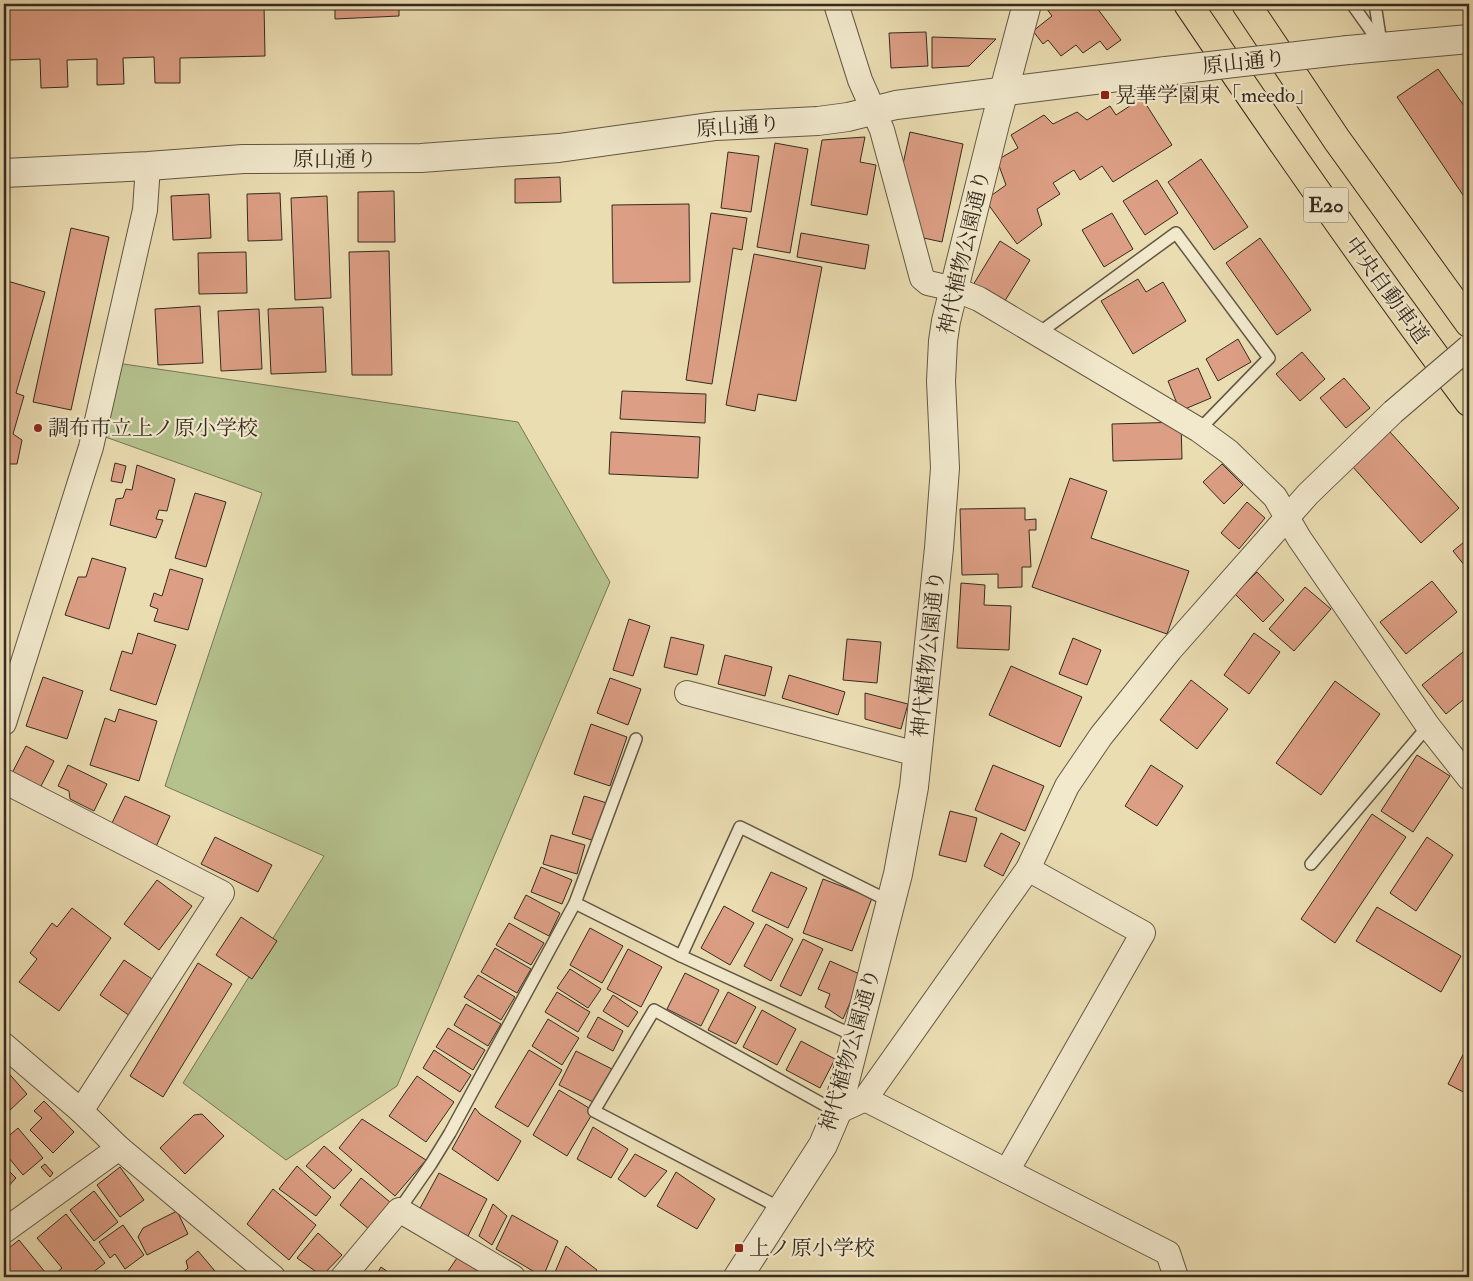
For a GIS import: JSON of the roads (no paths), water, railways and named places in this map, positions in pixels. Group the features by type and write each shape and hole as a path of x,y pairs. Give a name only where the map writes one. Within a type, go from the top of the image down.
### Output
{"highway":[{"name":"中央自動車道","path":"1188,4 1276,134 1425,344 1469,402"},
{"name":"E20","path":"1246,4 1337,140 1469,323"}],"street":[{"path":"836,4 860,80 882,130 922,278 935,286 954,289 979,299 1039,333 1199,430 1235,458 1275,498 1299,538 1428,726 1469,778"},
{"name":"神代植物公園通り","path":"738,1277 823,1145 837,1112 904,847 914,787 935,596 945,468 941,360 946,321 1027,4"},
{"name":"原山通り","path":"4,173 243,159 420,158 550,149 716,126 818,121 848,117 896,105 1004,90 1348,50 1469,39"},
{"path":"4,723 91,447 144,210 148,166"},
{"path":"837,1112 865,1099 1028,869 1067,786 1100,736 1170,650 1308,494 1393,412 1469,347"},
{"path":"687,693 917,754"},
{"path":"4,781 222,893 81,1111"},
{"path":"1007,1171 1143,933 1028,869"},
{"path":"4,1045 81,1111 119,1148 273,1277"},
{"path":"865,1099 1168,1252 1176,1277"},
{"path":"4,1230 119,1148"},
{"path":"343,1277 399,1210 513,1277"}],"lane":[{"path":"1352,4 1382,47"},
{"path":"1375,4 1382,47"},
{"path":"1039,333 1176,233 1269,358 1199,430"},
{"path":"1311,864 1428,726"},
{"path":"399,1210 450,1133 575,903 636,739"},
{"path":"681,956 740,827 891,902"},
{"path":"575,903 681,956 857,1037"},
{"path":"782,1209 594,1111 654,1010 837,1112"}],"place":[{"name":"晃華学園東「meedo」","path":"1105,95"},
{"name":"調布市立上ノ原小学校","path":"38,428"},
{"name":"上ノ原小学校","path":"739,1248"}]}
